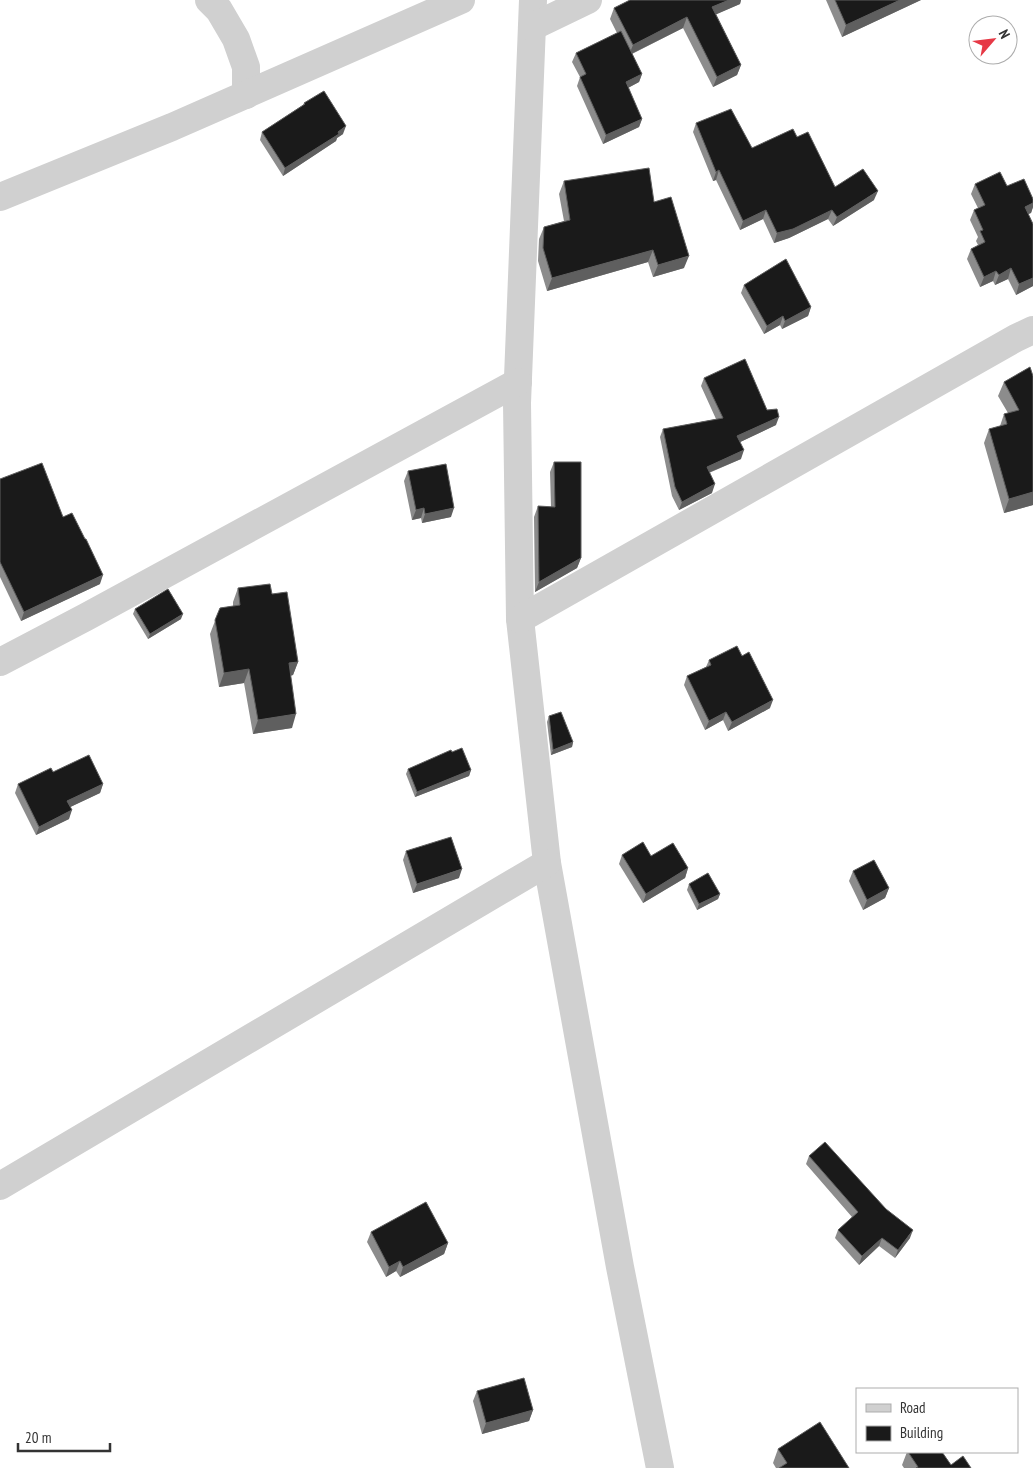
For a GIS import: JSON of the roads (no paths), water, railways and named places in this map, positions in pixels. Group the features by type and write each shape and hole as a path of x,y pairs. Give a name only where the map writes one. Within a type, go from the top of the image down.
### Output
{"street":[{"path":"209,0 219,10 236,39 246,67 246,95"},
{"path":"0,197 172,127 461,0"},
{"path":"588,0 532,13 518,382 520,619 547,863 620,1267 660,1468"},
{"path":"520,619 1033,330"},
{"path":"0,662 94,613 518,382"},
{"path":"0,1186 547,863"}]}
